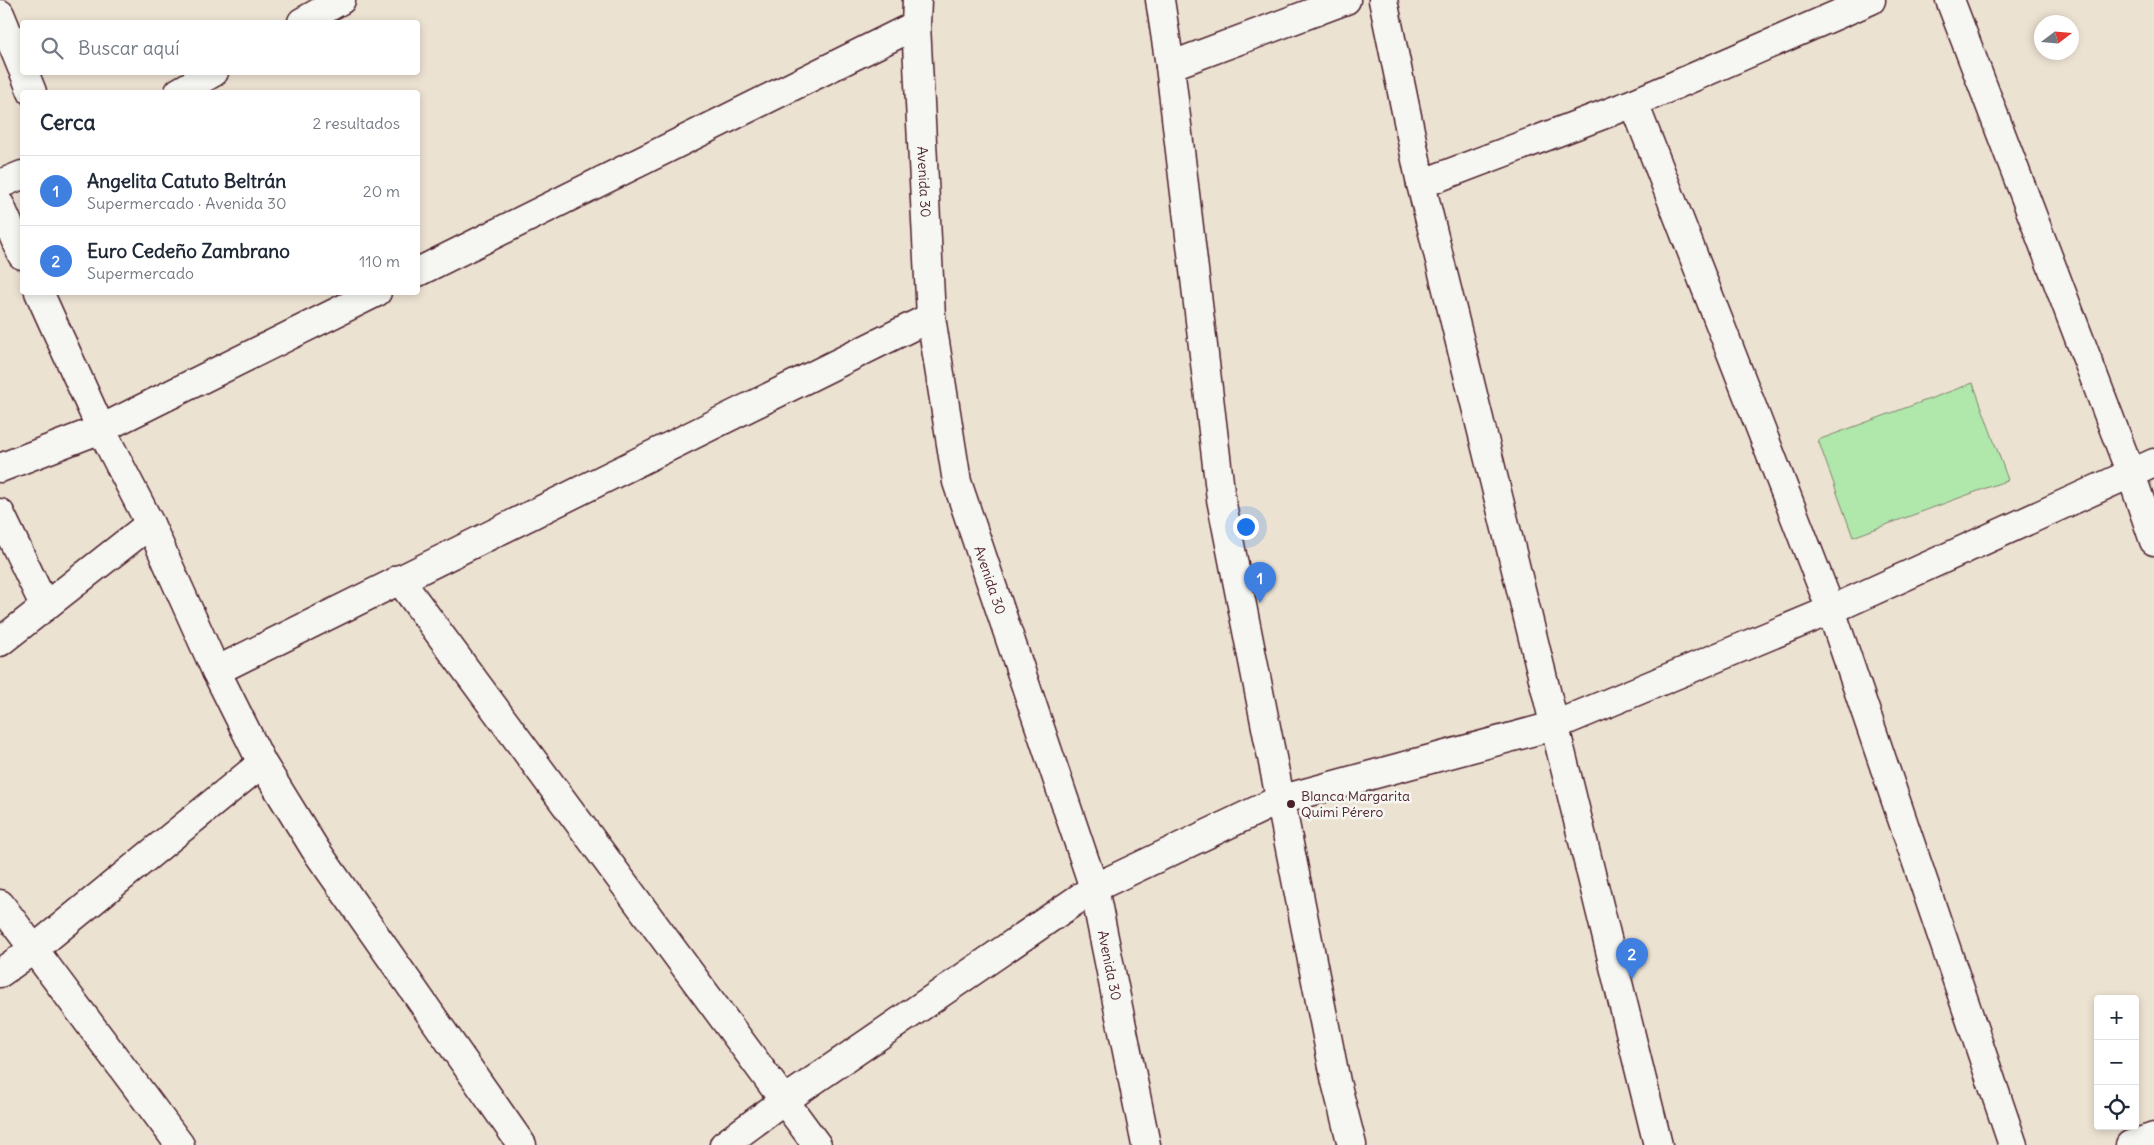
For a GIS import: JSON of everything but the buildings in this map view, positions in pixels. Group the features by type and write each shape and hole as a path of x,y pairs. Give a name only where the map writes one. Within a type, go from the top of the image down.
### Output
{"street":[{"path":"306,20 341,0"},
{"path":"1160,0 1170,66 1221,499 1336,1082 1352,1145"},
{"path":"1170,66 1346,0"},
{"path":"1383,0 1421,184 1553,726 1658,1145"},
{"path":"1421,184 1634,103 1871,0"},
{"path":"1950,0 2143,468 2154,541"},
{"path":"420,271 917,12"},
{"name":"Avenida 30","path":"917,12 931,317 957,482 1094,888 1146,1145"},
{"path":"0,14 20,63"},
{"path":"25,75 31,90"},
{"path":"183,90 209,75"},
{"path":"1634,103 1831,610 2013,1145"},
{"path":"0,184 20,176"},
{"path":"0,205 20,250"},
{"path":"41,295 101,430 150,524 216,672 262,763 315,849 522,1145"},
{"path":"0,468 101,430 371,295"},
{"path":"216,672 399,579 931,317"},
{"path":"724,1145 784,1100 1094,888 1279,800 1553,726 1831,610 2143,468"},
{"path":"0,513 45,607"},
{"path":"0,642 150,524"},
{"path":"399,579 818,1145"},
{"path":"0,973 34,949 262,763"},
{"path":"0,904 180,1145"},
{"path":"2130,1145 2154,1137"}],"green space":[{"path":"1973,383 2008,480 1853,537 1818,440"}],"place":[{"name":"Angelita Catuto Beltrán","path":"1260,603"},
{"name":"Blanca Margarita Quimi Pérero","path":"1291,804"},
{"name":"Euro Cedeño Zambrano","path":"1632,979"}]}
